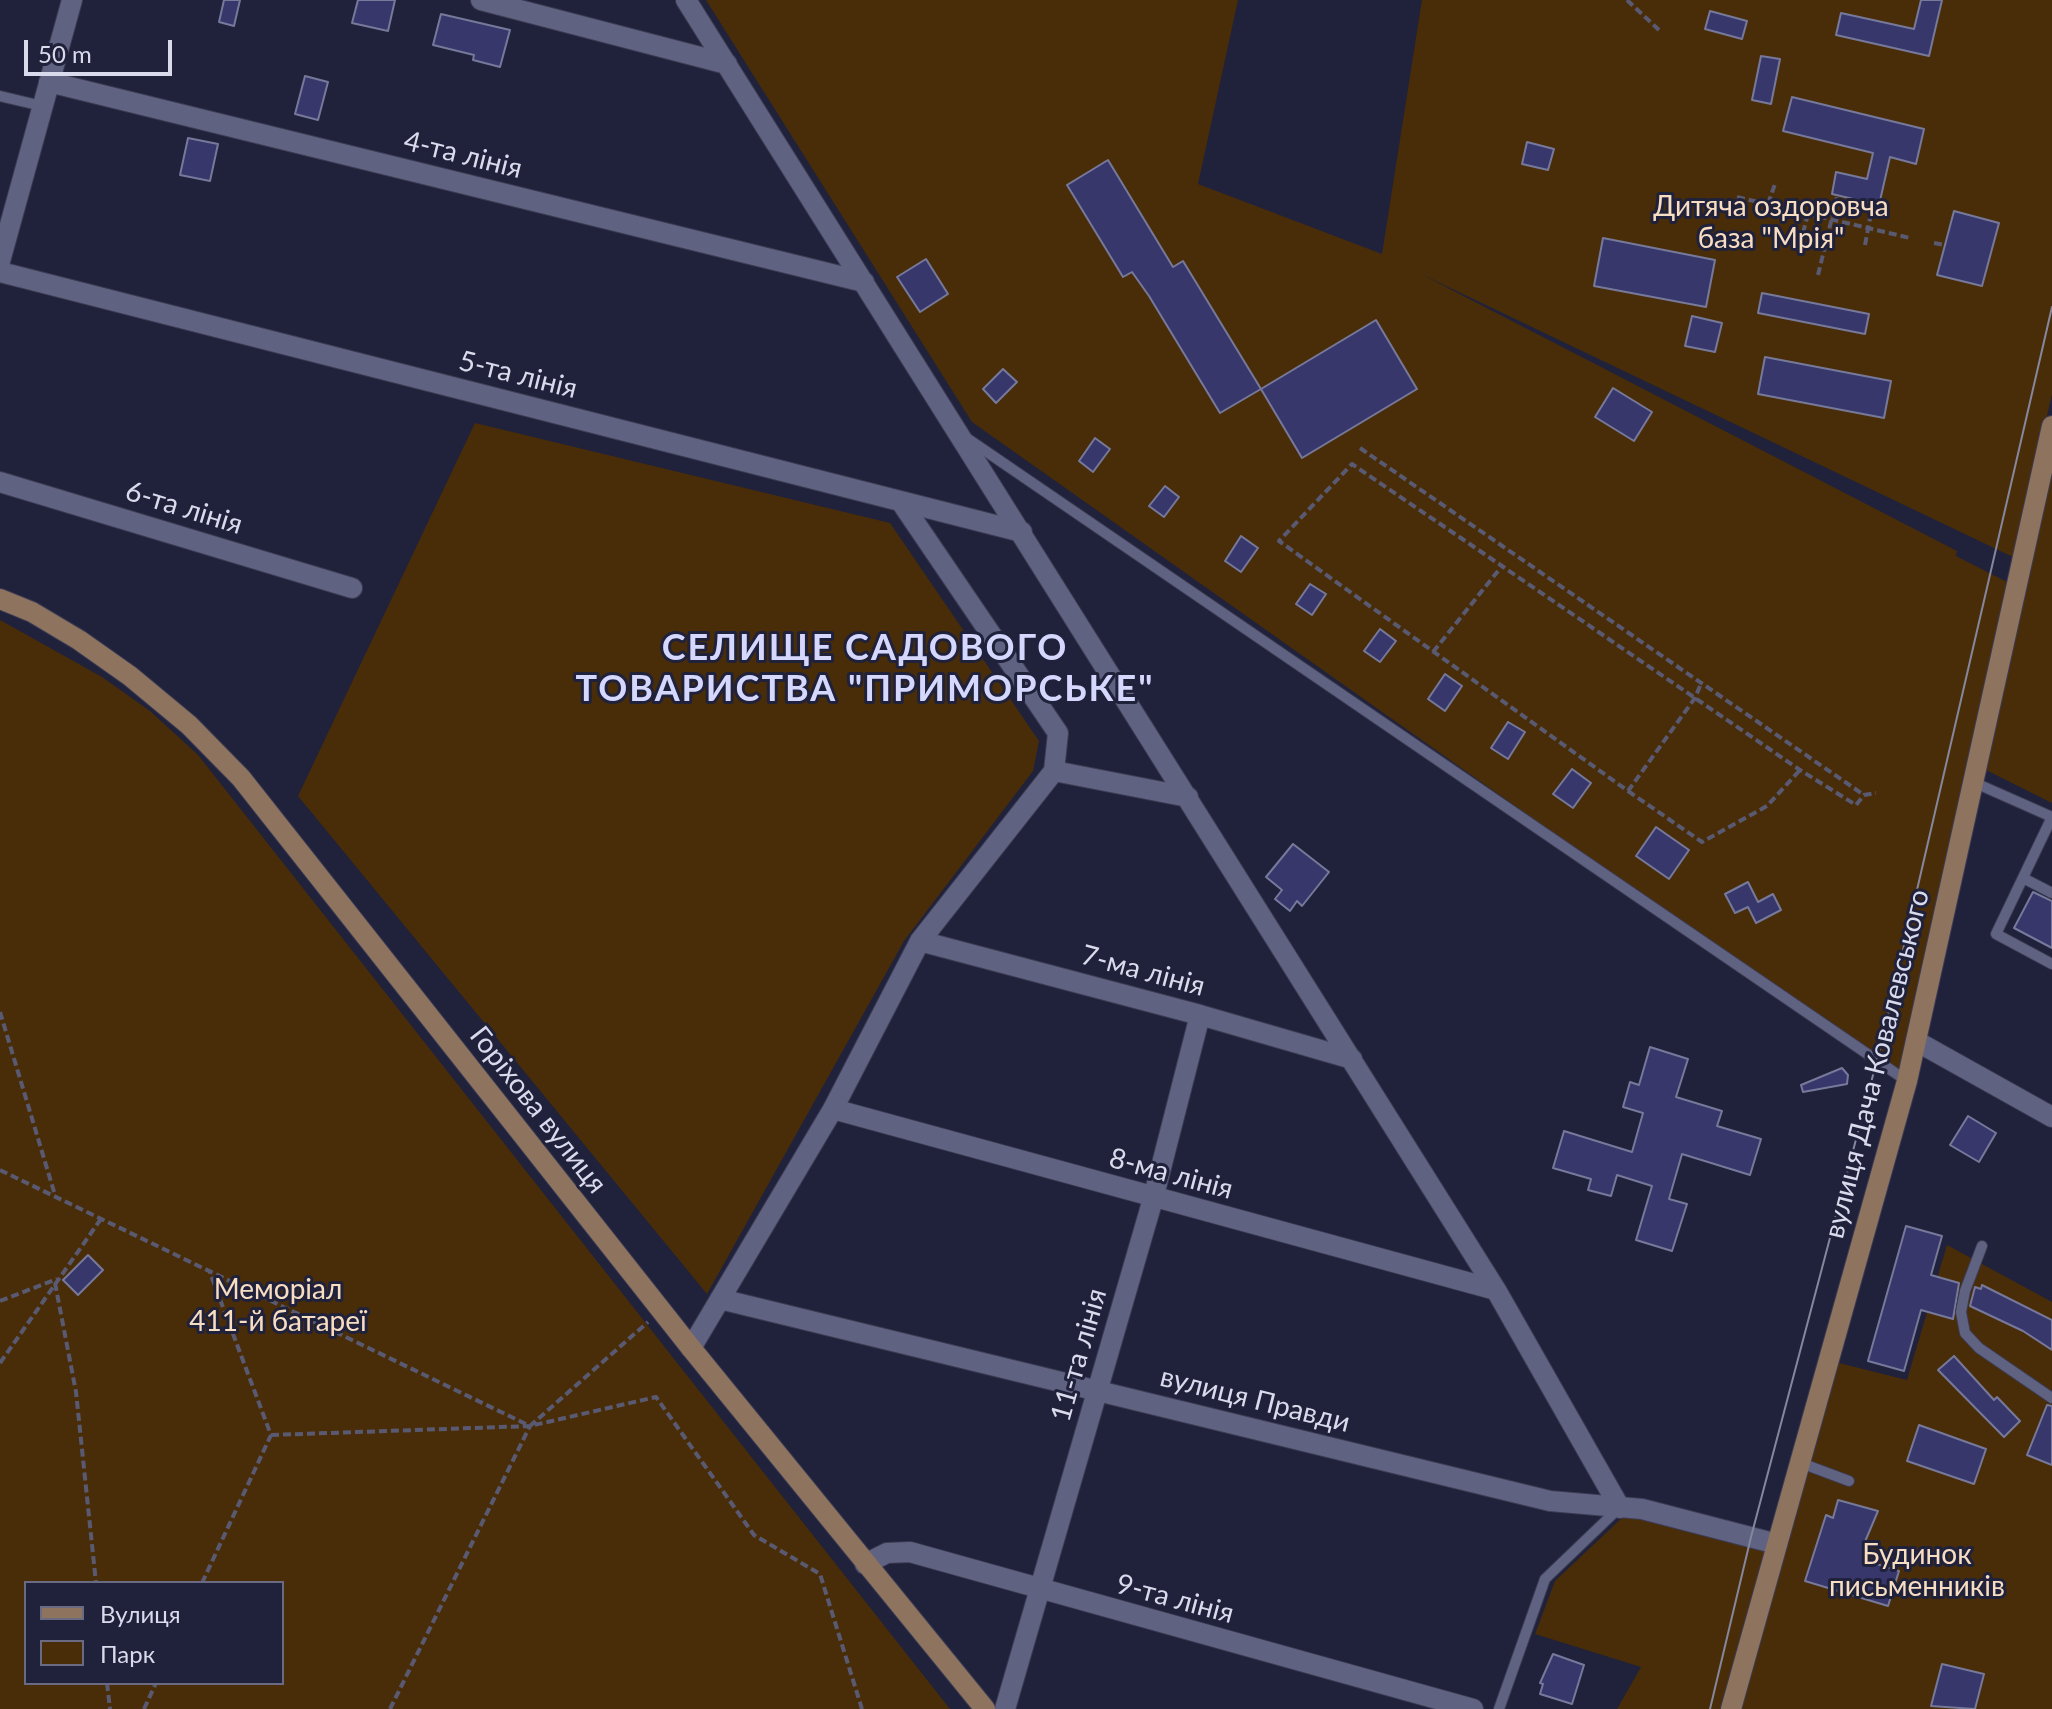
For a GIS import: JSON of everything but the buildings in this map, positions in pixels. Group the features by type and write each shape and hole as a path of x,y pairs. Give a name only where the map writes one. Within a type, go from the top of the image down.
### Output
{"street":[{"path":"0,261 72,0"},
{"path":"481,0 727,64"},
{"path":"686,0 1496,1290 1620,1508"},
{"name":"4-та лінія","path":"49,82 864,282"},
{"name":"5-та лінія","path":"0,272 1022,532"},
{"name":"вулиця Дача Ковалевського","path":"1731,1709 1907,1081 2052,426"},
{"name":"6-та лінія","path":"0,482 352,588"},
{"path":"691,1348 833,1109 920,941 1054,771 1058,733 901,502"},
{"name":"Горіхова вулиця","path":"0,599 32,612 130,676 189,725 241,778 691,1348 985,1709"},
{"path":"1054,771 1188,797"},
{"name":"7-ма лінія","path":"920,941 1352,1059"},
{"name":"11-та лінія","path":"1005,1709 1153,1199 1200,1015"},
{"path":"1916,1041 2052,1117"},
{"name":"8-ма лінія","path":"833,1109 1153,1199 1496,1290"},
{"name":"вулиця Правди","path":"720,1299 1098,1388 1550,1501 1642,1509 1777,1544"},
{"name":"9-та лінія","path":"865,1564 899,1551 1473,1709"}],"lane":[{"path":"0,96 42,106"},
{"path":"960,434 1907,1081"},
{"path":"1973,782 2052,817 1996,934 2052,964"},
{"path":"2023,878 2052,893"},
{"path":"1982,1246 1965,1291 1961,1312 1965,1333 1979,1348 2052,1398"},
{"path":"1801,1463 1849,1481"},
{"path":"1499,1709 1545,1579 1620,1508"}],"path":[{"path":"1627,0 1659,30"},
{"path":"1768,204 1775,184"},
{"path":"1737,197 1910,238"},
{"path":"1818,275 1837,197"},
{"path":"1865,245 1873,203"},
{"path":"1803,233 1808,214"},
{"path":"1934,243 1945,245"},
{"path":"1360,448 1700,686 1864,795 1876,793"},
{"path":"1800,770 1767,806 1702,842 1279,541 1352,464 1800,770 1856,805 1861,804 1864,795"},
{"path":"1433,652 1502,566"},
{"path":"1628,791 1695,698 1700,686"},
{"path":"0,1012 55,1195"},
{"path":"0,1170 103,1216 530,1426"},
{"path":"0,1363 103,1216"},
{"path":"203,1581 271,1435 208,1268"},
{"path":"0,1301 56,1281"},
{"path":"56,1281 76,1392 96,1581"},
{"path":"390,1709 530,1426 662,1311"},
{"path":"271,1435 530,1426 656,1397 754,1535 820,1574 862,1709"},
{"path":"107,1685 110,1709"},
{"path":"144,1709 155,1685"}],"green space":[{"name":"Дитяча оздоровча база \"Мрія\"","path":"706,0 1238,0 1198,184 1382,254 1422,0 2052,0 2052,394 2015,558 1419,273 1957,551 1956,556 2011,584 1903,1073 1839,1035 972,422"},
{"path":"475,423 890,523 1039,741 1033,771 904,941 707,1294 298,796"},
{"path":"2052,464 2052,803 1984,769"},
{"name":"Меморіал 411-й батареї","path":"0,620 102,677 150,711 198,755 950,1709 0,1709"},
{"name":"Будинок письменників","path":"1947,1245 2052,1302 2052,1709 1739,1709 1835,1362 1907,1380"},
{"path":"1625,1515 1768,1548 1724,1709 1617,1709 1641,1667 1535,1634 1555,1581"}],"tram line":[{"path":"1710,1709 1751,1537 1882,1041 2052,307"}],"district":[{"name":"СЕЛИЩЕ САДОВОГО ТОВАРИСТВА \"ПРИМОРСЬКЕ\"","path":"865,668"}]}
